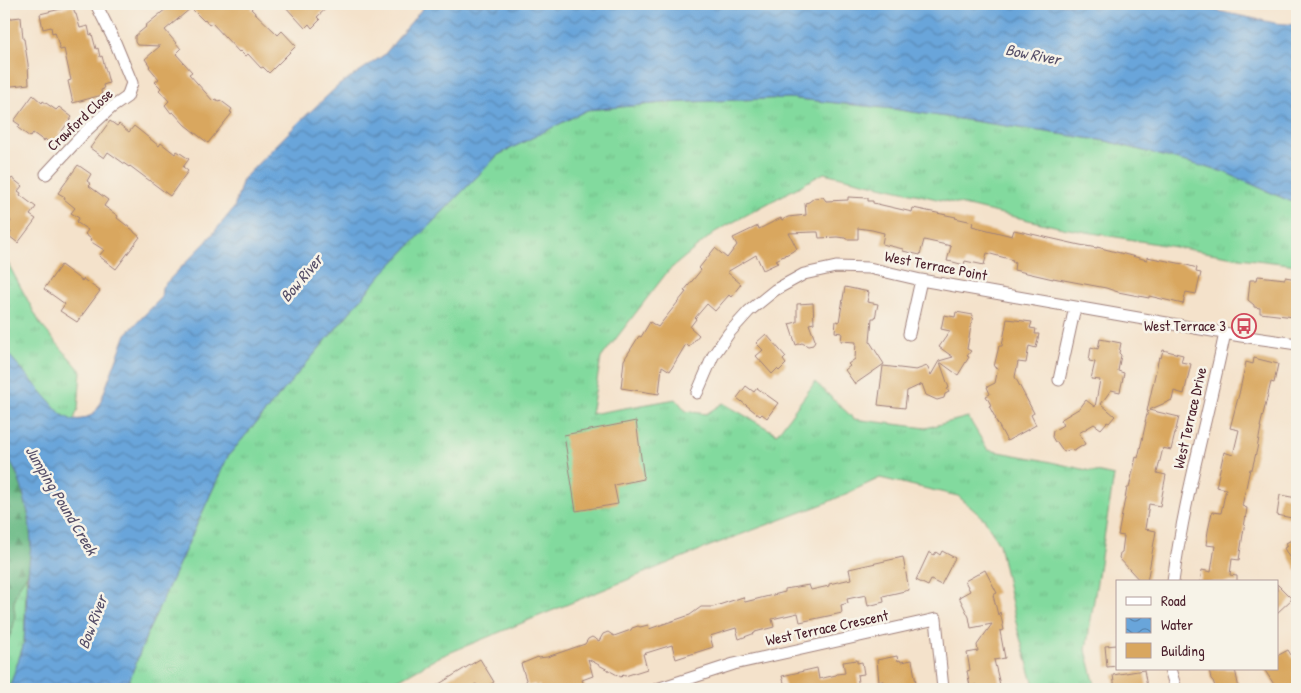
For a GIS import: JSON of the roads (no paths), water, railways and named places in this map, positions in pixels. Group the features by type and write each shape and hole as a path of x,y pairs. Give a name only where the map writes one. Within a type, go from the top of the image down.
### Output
{"street":[{"name":"Crawford Close","path":"46,174 86,131 111,108 127,97 132,83 115,42 96,4"},
{"name":"West Terrace Point","path":"697,393 714,356 729,333 749,311 775,290 804,274 836,267 870,268 921,280 1225,333"},
{"path":"909,334 921,280"},
{"path":"1059,380 1075,307"},
{"path":"1225,333 1297,344"},
{"name":"West Terrace Drive","path":"1173,580 1190,482 1225,333"},
{"name":"West Terrace Crescent","path":"657,689 734,664 936,619 943,689"},
{"path":"1170,670 1176,689"}],"water":[{"path":"426,4 1184,4 1275,23 1297,25 1297,203 1224,172 1106,141 893,109 789,98 664,103 587,110 498,155 382,274 228,456 147,634 126,689 9,689 24,643 31,543 29,517 22,489 17,474 4,450 4,349 61,414 72,420 92,415 98,408 126,334 161,298 162,287 206,242 234,208 243,179 298,123 339,85 384,55"}],"place":[{"name":"West Terrace 3","path":"1244,326"}],"water label":[{"name":"Bow River","path":"1033,54"},
{"name":"Bow River","path":"301,278"},
{"name":"Jumping Pound Creek","path":"62,500"},
{"name":"Bow River","path":"92,622"}]}
